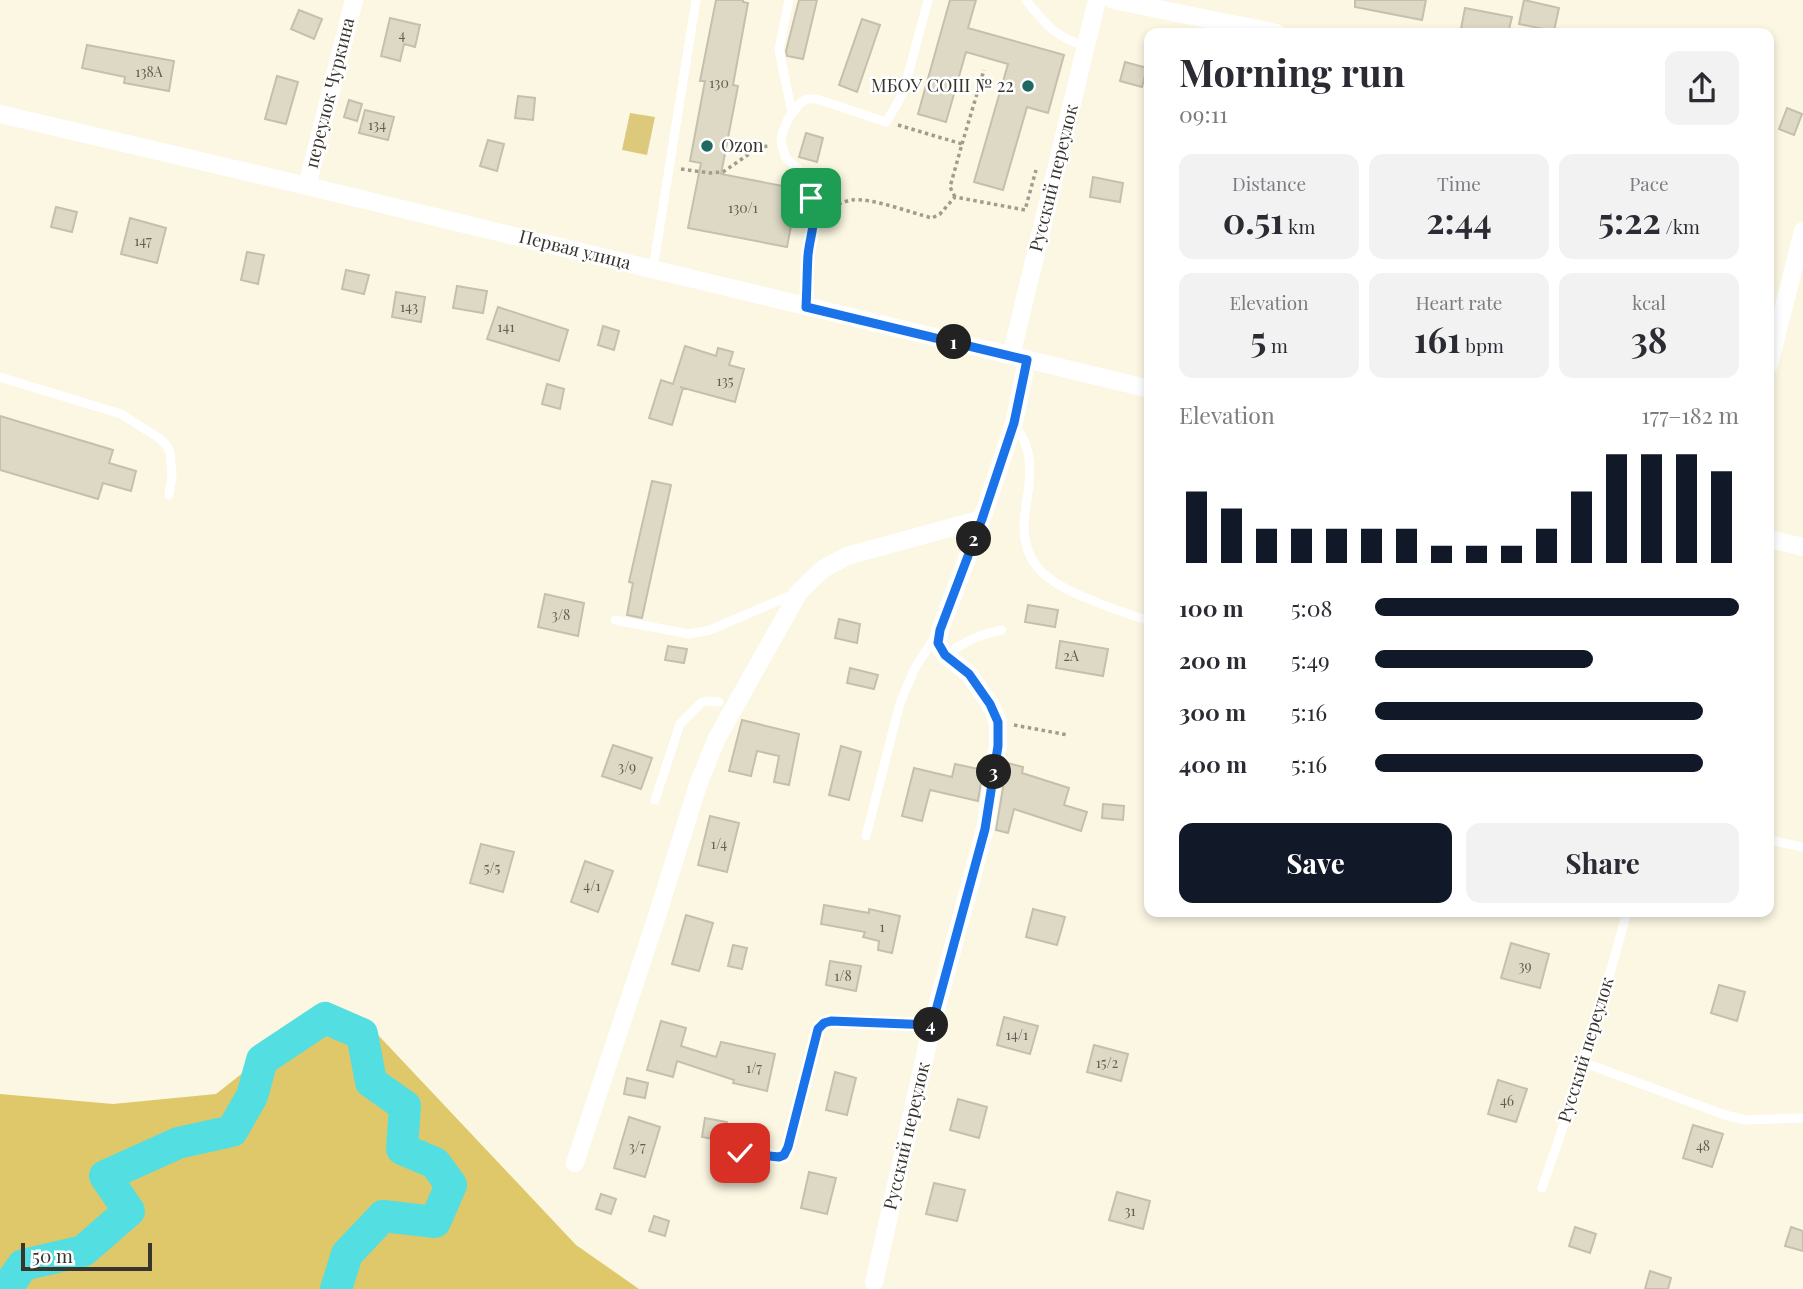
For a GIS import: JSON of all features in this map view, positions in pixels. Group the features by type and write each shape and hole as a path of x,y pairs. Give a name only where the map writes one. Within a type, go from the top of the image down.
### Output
{"street":[{"name":"переулок Чуркина","path":"307,186 354,0"},
{"name":"Русский переулок","path":"940,630 982,519 1014,423 1019,358 1097,0"},
{"path":"1113,0 1252,28"},
{"name":"Первая улица","path":"0,114 1144,388"},
{"path":"1774,345 1803,231"},
{"path":"575,1163 699,782 717,738 799,592 823,569 847,556 982,519"},
{"path":"1774,540 1803,547"},
{"path":"940,630 938,643 945,655 969,674 990,704 998,722"},
{"name":"Русский переулок","path":"873,1286 932,1025 985,829 998,746 998,722"}],"lane":[{"path":"653,269 696,0"},
{"path":"789,0 779,50 793,113"},
{"path":"806,307 808,252 815,208 805,175 786,158 782,134 800,103 807,99 817,99 886,122 904,90 928,0"},
{"path":"1026,0 1054,32 1071,42 1086,46"},
{"path":"0,377 121,414 159,438 170,453 172,476 169,495"},
{"path":"1014,423 1026,444 1029,460 1030,474 1024,521 1026,548 1039,571 1052,582 1074,593 1144,619"},
{"path":"615,620 689,634 698,633 799,592"},
{"path":"866,836 901,703 915,668 940,630"},
{"path":"945,655 981,634 1002,630"},
{"path":"655,800 680,724 701,703 719,702"},
{"path":"1774,841 1803,848"},
{"name":"Русский переулок","path":"1542,1188 1585,1063 1626,917"},
{"path":"740,1153 779,1157 784,1155 818,1029 824,1023 831,1021 932,1025"},
{"path":"1585,1063 1725,1115 1746,1120 1803,1118"}],"path":[{"path":"955,197 950,187 984,70"},
{"path":"886,122 962,144"},
{"path":"668,167 710,173 723,172 759,146 783,146"},
{"path":"955,197 1025,210 1038,165"},
{"path":"815,217 838,204 864,200 932,218 940,214 955,197"},
{"path":"998,722 1068,735"}],"shaded area":[{"path":"630,113 655,117 647,155 622,150"},
{"path":"321,1011 346,1012 363,1019 576,1245 639,1289 0,1289 0,1094 113,1104 216,1094"}],"building":[{"path":"716,0 743,0 748,3 733,85 738,86 721,174 798,189 787,247 688,228 701,163 690,161 705,81 700,81"},
{"path":"799,0 817,0 803,59 787,56 786,51"},
{"name":"МБОУ СОШ № 22","path":"950,0 976,0 968,28 1064,55 1048,113 1027,107 1003,190 974,182 1008,64 966,52 946,122 918,114"},
{"path":"1355,0 1426,0 1422,20 1355,7"},
{"path":"1524,0 1559,8 1555,28 1519,24"},
{"path":"1465,8 1512,17 1509,28 1461,28"},
{"path":"299,10 322,19 314,39 291,29"},
{"path":"390,18 420,25 415,47 404,44 400,61 381,56"},
{"path":"862,19 880,25 857,92 839,85"},
{"path":"87,45 174,61 169,91 124,83 125,77 82,68"},
{"path":"1125,62 1144,67 1142,87 1120,81"},
{"path":"277,76 298,82 286,124 265,119"},
{"path":"518,96 535,98 533,120 515,118"},
{"path":"349,100 362,104 357,121 344,117"},
{"path":"1787,108 1802,114 1794,135 1779,129"},
{"path":"365,110 394,117 388,140 359,133"},
{"path":"806,133 823,138 817,162 799,157"},
{"path":"488,140 504,144 497,171 480,166"},
{"path":"1093,177 1123,183 1120,202 1090,197"},
{"path":"56,207 77,212 72,232 51,227"},
{"path":"130,218 166,228 157,263 121,254"},
{"path":"247,252 264,255 258,284 241,280"},
{"path":"346,270 369,275 364,294 342,289"},
{"path":"457,286 487,291 483,313 453,308"},
{"path":"396,292 425,297 421,322 392,317"},
{"path":"498,307 568,330 559,361 487,339"},
{"path":"603,326 619,331 614,350 598,345"},
{"path":"685,346 716,356 718,348 733,352 729,365 744,369 735,402 680,387 683,388 672,425 649,418 661,380 673,384"},
{"path":"547,384 564,389 560,409 542,404"},
{"path":"0,416 113,450 109,463 136,471 131,491 103,483 98,499 0,470"},
{"path":"652,481 671,485 642,618 627,615 633,583 629,582"},
{"path":"545,594 584,603 578,636 538,627"},
{"path":"1028,605 1058,610 1055,627 1025,622"},
{"path":"839,619 860,624 857,643 835,638"},
{"path":"1060,641 1108,649 1103,676 1056,668"},
{"path":"668,646 687,649 684,663 665,660"},
{"path":"850,668 878,675 874,689 847,683"},
{"path":"742,720 799,734 789,785 774,782 779,756 757,751 751,776 729,771"},
{"path":"613,745 652,758 641,789 602,776"},
{"path":"841,746 861,752 849,800 829,795"},
{"path":"1007,763 1023,767 1022,773 1069,788 1064,805 1087,812 1081,831 1014,809 1008,833 996,830"},
{"path":"955,764 983,770 978,801 930,790 922,821 902,816 914,768 952,777"},
{"path":"1103,804 1124,806 1123,820 1102,818"},
{"path":"710,816 739,823 727,872 698,865"},
{"path":"481,844 514,852 503,892 470,883"},
{"path":"585,861 613,871 598,912 571,902"},
{"path":"824,905 869,913 869,909 900,916 892,953 878,950 879,941 863,937 865,932 821,924"},
{"path":"1033,909 1065,917 1057,945 1026,937"},
{"path":"686,915 713,923 699,971 672,964"},
{"path":"1511,943 1549,954 1540,988 1501,978"},
{"path":"733,945 747,948 742,969 728,966"},
{"path":"830,961 861,966 856,991 826,985"},
{"path":"1719,985 1745,992 1737,1021 1711,1013"},
{"path":"1004,1017 1038,1026 1030,1054 997,1045"},
{"path":"661,1021 686,1028 681,1046 716,1057 721,1042 775,1054 767,1091 733,1083 734,1080 677,1061 673,1077 647,1070"},
{"path":"1094,1045 1128,1054 1121,1081 1087,1072"},
{"path":"835,1072 856,1078 847,1115 826,1110"},
{"path":"627,1078 648,1083 645,1098 624,1094"},
{"path":"1498,1080 1527,1089 1516,1122 1488,1114"},
{"path":"958,1099 987,1107 979,1138 950,1130"},
{"path":"629,1117 660,1127 645,1177 614,1168"},
{"path":"705,1118 727,1122 724,1141 702,1137"},
{"path":"1693,1125 1723,1134 1712,1167 1683,1158"},
{"path":"809,1172 836,1178 827,1214 801,1208"},
{"path":"934,1183 965,1190 957,1221 926,1214"},
{"path":"1117,1192 1150,1201 1143,1229 1109,1220"},
{"path":"601,1194 616,1199 611,1214 596,1209"},
{"path":"654,1216 669,1221 665,1236 649,1231"},
{"path":"1575,1227 1596,1234 1590,1253 1569,1246"},
{"path":"1791,1227 1803,1231 1803,1251 1785,1246"},
{"path":"1650,1271 1671,1278 1668,1289 1645,1289"}],"waterway":[{"path":"6,1289 23,1265 83,1251 129,1211 105,1176 178,1143 232,1131 252,1096 262,1060 325,1018 362,1034 371,1082 405,1106 402,1149 435,1163 451,1185 435,1222 383,1216 347,1254 336,1289"}],"place":[{"name":"МБОУ СОШ № 22","path":"1028,86"},
{"name":"Ozon","path":"707,146"}],"route":[{"path":"740,1153 779,1157 784,1155 818,1029 824,1023 831,1021 932,1025 985,829 998,746 998,722 990,704 969,674 945,655 938,643 940,630 982,519 1014,423 1027,360 806,307 808,252 815,217 811,198"}]}
